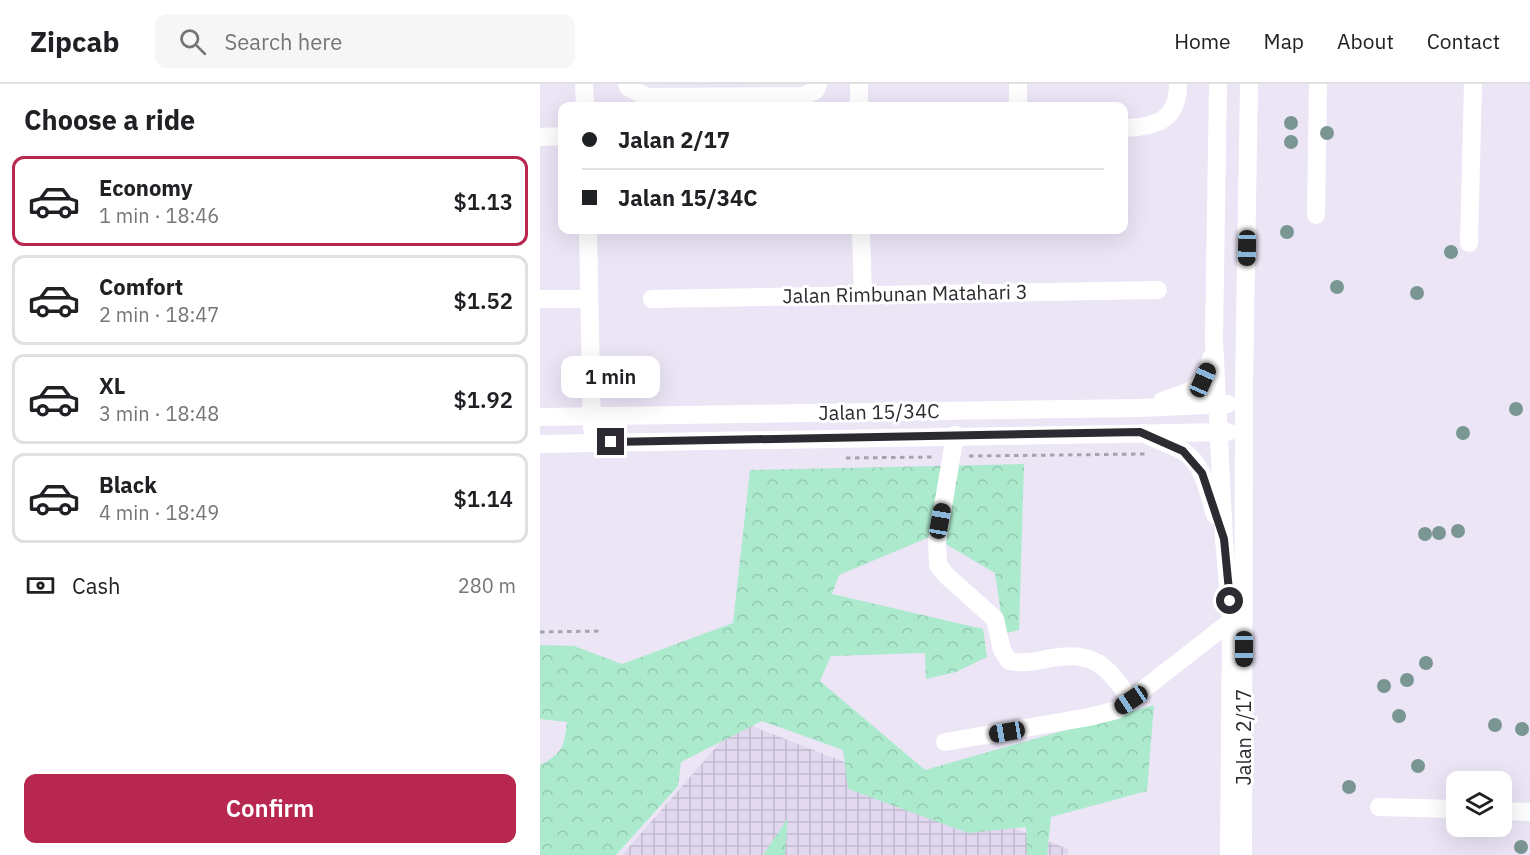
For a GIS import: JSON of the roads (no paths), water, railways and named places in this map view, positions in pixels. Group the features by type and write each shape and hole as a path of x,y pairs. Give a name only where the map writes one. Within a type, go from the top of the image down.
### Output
{"street":[{"path":"584,84 585,102"},
{"path":"627,84 628,87 647,97 803,96 816,90 818,84"},
{"path":"859,84 859,102"},
{"path":"1018,84 1018,102"},
{"path":"1218,84 1214,339 1224,539"},
{"path":"1244,403 1249,84"},
{"path":"1316,215 1318,84"},
{"path":"1469,243 1473,84"},
{"path":"1128,128 1143,128 1161,122 1172,108 1178,88"},
{"path":"540,137 558,136"},
{"path":"588,234 592,442"},
{"path":"861,234 863,295"},
{"name":"Jalan Rimbunan Matahari 3","path":"652,299 1158,290"},
{"path":"540,300 589,298"},
{"path":"1140,408 1196,389 1210,364 1214,339"},
{"name":"Jalan 15/34C","path":"540,417 1140,408 1244,403"},
{"name":"Jalan 2/17","path":"1244,403 1244,855"},
{"path":"1140,432 1183,451 1191,458 1202,473 1224,539"},
{"name":"Jalan 15/34C","path":"540,444 955,435 1245,432"},
{"path":"955,435 937,542 938,565 995,620 1002,650 1009,661 1023,664 1070,655 1091,659 1111,672 1131,700"},
{"name":"Jalan 2/17","path":"1224,539 1231,621 1229,855"},
{"path":"945,742 1117,710 1231,621"},
{"path":"1378,807 1446,809"},
{"path":"1512,811 1530,812"}]}
